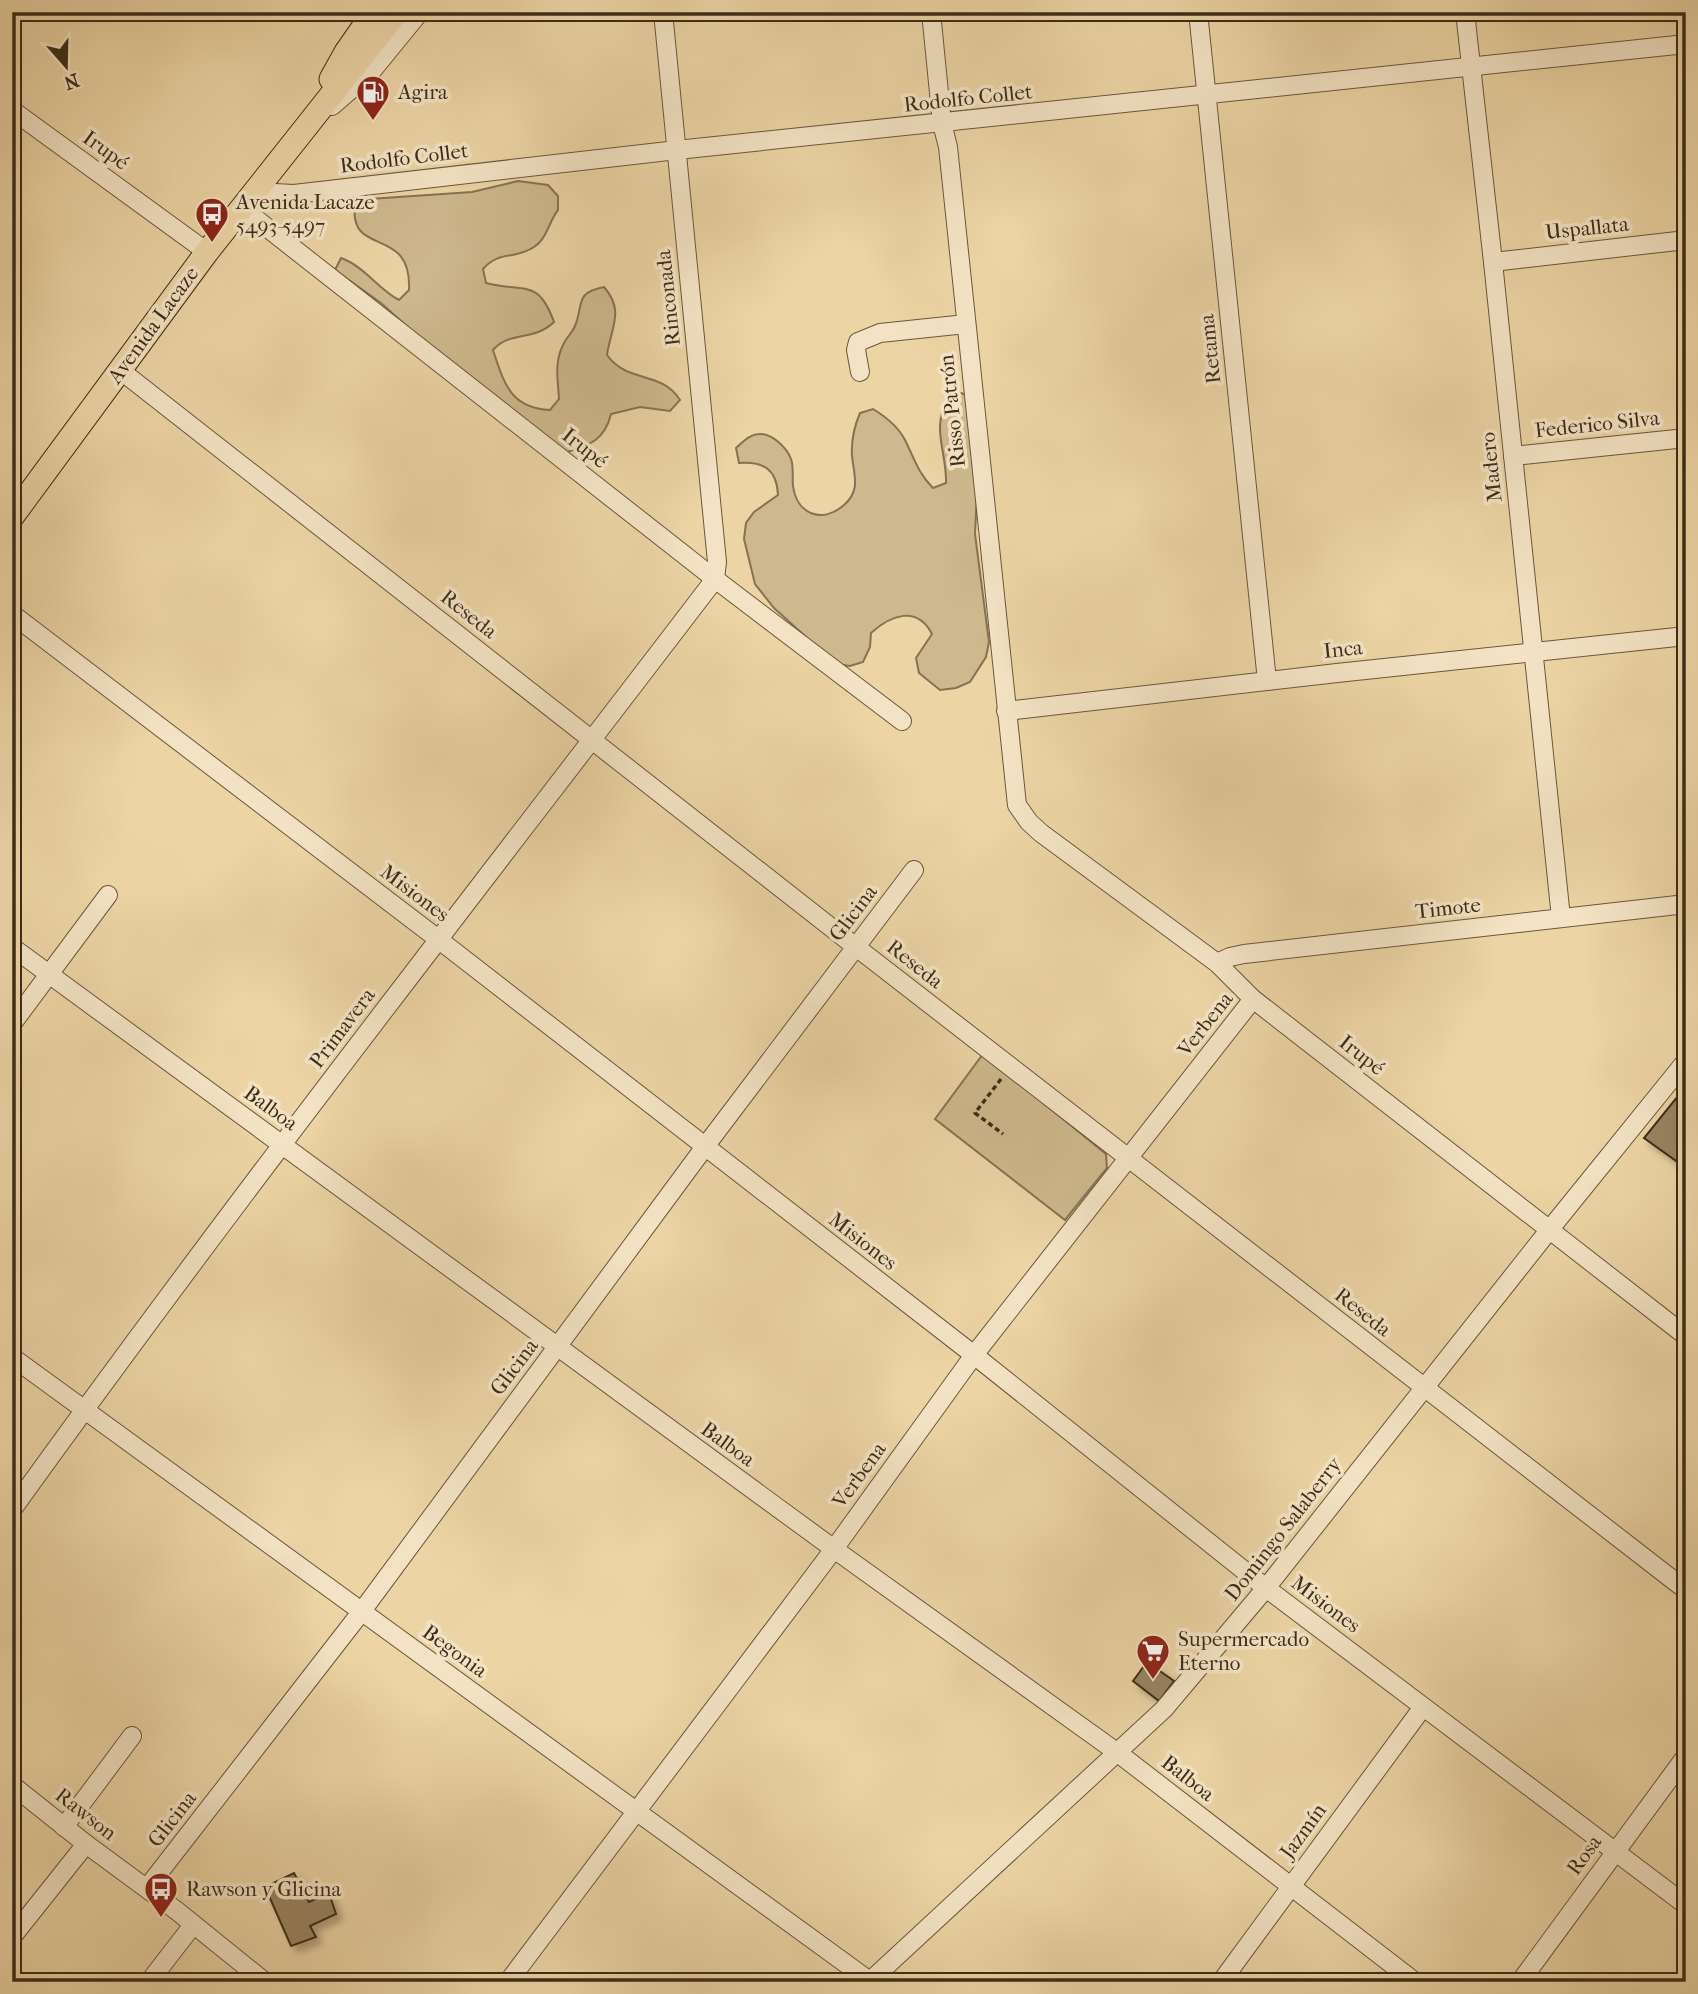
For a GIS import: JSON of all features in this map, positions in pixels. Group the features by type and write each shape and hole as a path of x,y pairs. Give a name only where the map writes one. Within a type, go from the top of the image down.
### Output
{"main road":[{"name":"Avenida Lacaze","path":"298,137 346,52 374,12"},
{"name":"Avenida Lacaze","path":"12,517 207,252 397,12"}],"street":[{"name":"Avenida Lacaze","path":"298,137 371,72 420,12"},
{"name":"Rinconada","path":"663,12 717,562 715,579"},
{"name":"Risso Patrón","path":"931,12 942,123 948,147 1017,805"},
{"name":"Retama","path":"1199,12 1267,681"},
{"name":"Madero","path":"1465,12 1561,918"},
{"name":"Rodolfo Collet","path":"248,200 677,150 1686,44"},
{"name":"Irupé","path":"12,110 207,252"},
{"name":"Irupé","path":"248,200 715,579 902,721"},
{"name":"Uspallata","path":"1493,262 1686,240"},
{"path":"860,372 856,349 859,342 867,337 880,333 966,324"},
{"name":"Reseda","path":"120,370 856,947 1686,1590"},
{"name":"Federico Silva","path":"1513,456 1686,438"},
{"name":"Primavera","path":"12,1510 438,939 715,579"},
{"name":"Misiones","path":"12,614 438,939 974,1355 1266,1588 1686,1905"},
{"name":"Inca","path":"1006,711 1686,636"},
{"name":"Irupé","path":"1017,805 1041,833 1217,963 1253,999 1686,1336"},
{"name":"Glicina","path":"147,1888 362,1611 704,1148 914,870"},
{"path":"12,1024 108,895"},
{"name":"Timote","path":"1217,963 1244,954 1686,904"},
{"name":"Balboa","path":"12,947 834,1549 1118,1753 1415,1982"},
{"name":"Verbena","path":"508,1982 834,1549 974,1355 1253,999"},
{"name":"Domingo Salaberry","path":"870,1981 1164,1709 1266,1588 1686,1061"},
{"name":"Begonia","path":"12,1357 870,1981"},
{"name":"Jazmín","path":"1221,1982 1423,1707"},
{"path":"64,1827 132,1736"},
{"name":"Rosa","path":"1520,1982 1686,1756"},
{"name":"Rawson","path":"12,1785 265,1982"},
{"path":"12,1937 86,1844"},
{"path":"149,1982 193,1925"}],"path":[{"path":"1003,1134 975,1113 1011,1067"}],"shaded area":[{"path":"518,181 548,185 558,196 558,210 538,244 527,251 495,259 483,269 486,283 536,293 548,308 554,322 538,332 507,340 493,350 511,392 526,404 550,410 559,399 558,358 564,342 575,326 582,300 588,293 604,287 614,304 615,312 607,355 625,370 664,384 680,400 670,411 640,407 611,414 597,439 553,457 381,303 335,270 341,258 364,272 399,300 409,290 407,270 401,256 361,231 355,221 355,204 369,199 472,192"},
{"path":"962,393 974,402 978,472 975,534 989,642 986,657 970,682 956,688 940,690 919,673 916,658 932,634 919,619 903,616 887,621 871,633 870,647 863,662 850,666 836,664 774,608 755,584 744,539 746,523 754,512 778,495 777,486 767,468 739,463 736,448 756,434 764,434 774,439 783,446 791,459 795,496 800,504 812,514 828,514 844,505 853,494 855,482 852,450 855,429 860,413 873,409 899,430 920,471 933,488 946,483 941,419 949,397"},
{"path":"983,1054 1106,1154 1107,1168 1065,1220 935,1119"}],"building":[{"path":"1686,1086 1686,1168 1644,1138"},
{"name":"Supermercado Eterno","path":"1147,1662 1174,1681 1159,1701 1133,1681"},
{"path":"294,1873 309,1902 329,1893 336,1914 310,1926 316,1937 291,1946 265,1887"}],"place":[{"name":"Agira","path":"373,122"},
{"name":"Avenida Lacaze 5493-5497","path":"212,244"},
{"name":"Supermercado Eterno","path":"1153,1681"},
{"name":"Rawson y Glicina","path":"161,1919"}]}
